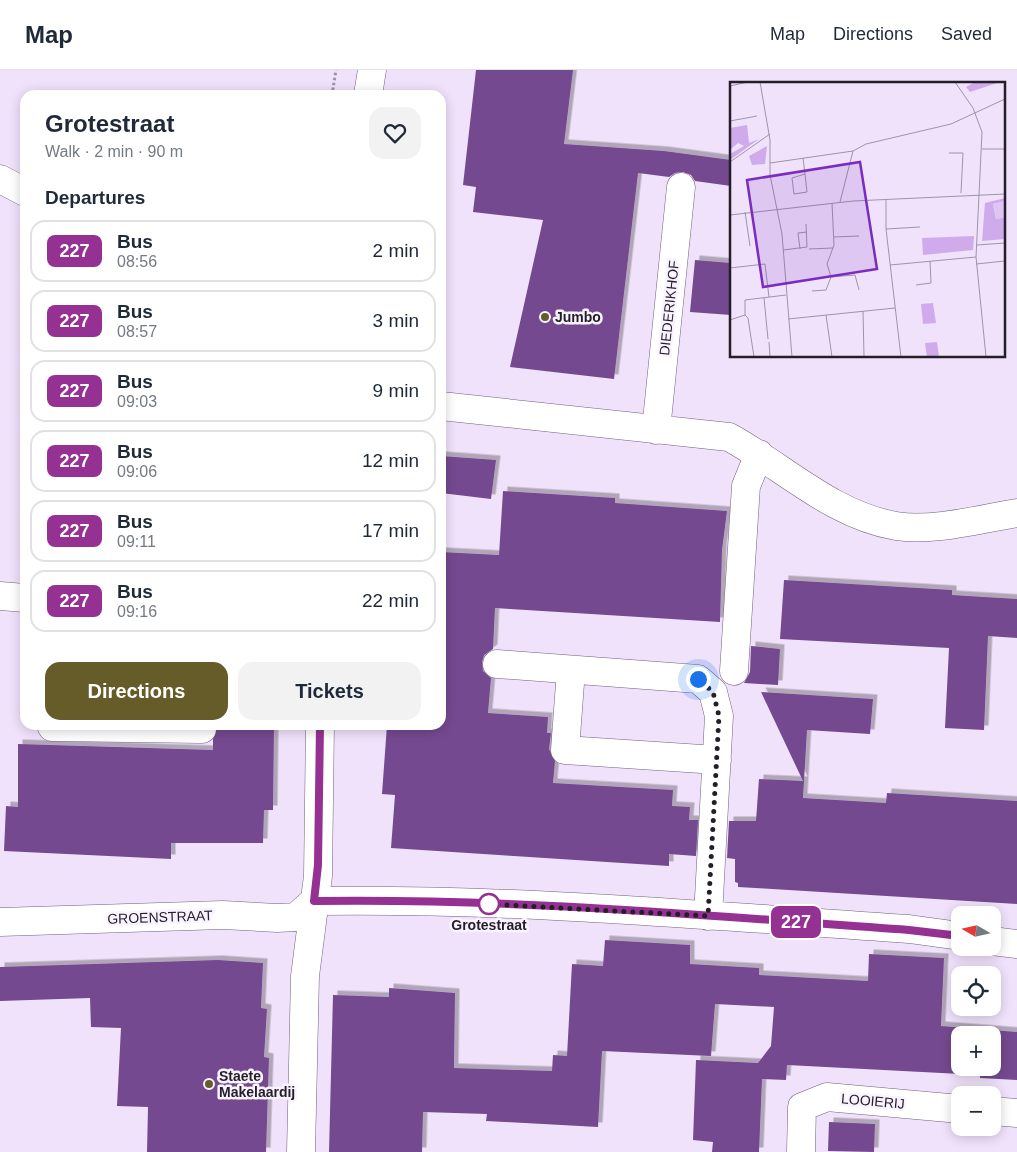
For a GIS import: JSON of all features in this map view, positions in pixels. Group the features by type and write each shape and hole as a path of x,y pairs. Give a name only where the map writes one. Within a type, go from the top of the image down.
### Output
{"street":[{"path":"369,90 372,70"},
{"path":"0,179 20,189"},
{"name":"DIEDERIKHOF","path":"656,430 681,187"},
{"path":"446,407 729,437 759,454 828,501 864,518 897,527 933,526 1017,513"},
{"path":"734,671 746,486 759,454"},
{"path":"0,596 20,598"},
{"path":"497,664 698,679 713,692 719,716 708,916"},
{"path":"571,670 565,750 717,760"},
{"path":"301,1152 305,976 318,868 320,730"},
{"path":"314,901 377,900 543,906 909,930 951,935"},
{"name":"GROENSTRAAT","path":"0,922 222,915 296,917 314,901"},
{"path":"1001,942 1017,944"},
{"name":"LOOIERIJ","path":"801,1152 802,1107 827,1097 951,1108"},
{"path":"1001,1112 1017,1113"}],"path":[{"path":"333,90 336,70"}],"building":[{"path":"476,70 573,70 564,144 664,151 730,160 730,186 695,181 691,175 683,172 675,173 669,177 638,173 614,379 510,367 543,220 473,212 476,187 463,185"},
{"path":"695,260 730,263 730,315 690,312"},
{"path":"446,456 496,460 491,499 446,494"},
{"path":"503,491 615,498 615,503 727,511 722,550 720,622 495,608 493,649 484,655 482,662 483,671 491,678 488,713 548,717 547,733 551,733 549,749 555,761 553,783 673,790 672,806 690,807 689,820 698,820 696,856 669,854 669,866 391,848 395,795 382,794 387,730 446,730 446,552 499,555"},
{"path":"784,580 952,590 952,595 1017,599 1017,638 988,636 984,730 945,728 949,648 780,639"},
{"path":"751,646 780,649 778,685 744,683 750,672"},
{"path":"761,692 873,699 870,734 807,730 803,798 886,803 887,793 1017,801 1017,904 738,887 738,883 735,882 735,859 727,858 729,821 756,821 759,779 803,781"},
{"path":"216,730 274,730 273,810 264,810 263,843 171,843 171,859 4,851 6,806 18,807 18,744 213,750 213,739"},
{"path":"605,940 690,945 690,964 759,968 759,975 868,981 869,954 944,958 941,1026 951,1027 951,1073 787,1065 786,1080 762,1079 759,1152 712,1152 713,1142 693,1140 696,1060 758,1063 771,1046 774,1007 715,1004 711,1056 602,1051 598,1127 486,1121 487,1114 423,1112 422,1152 329,1152 333,995 389,997 389,988 455,993 454,1068 552,1071 553,1055 567,1056 572,964 603,966"},
{"path":"218,960 263,963 261,1008 267,1009 264,1057 269,1058 266,1152 147,1152 148,1107 117,1106 121,1028 91,1027 90,998 0,1001 0,967"},
{"path":"1001,1031 1017,1032 1017,1080 980,1078 980,1076 1001,1076"},
{"path":"829,1122 875,1124 874,1152 828,1151"}],"bus line":[{"name":"227","path":"320,730 318,876 314,901 377,900 552,906 909,930 951,935"}],"place":[{"name":"Jumbo","path":"545,317"},
{"name":"Grotestraat","path":"489,904"},
{"name":"Staete Makelaardij","path":"209,1084"}],"route":[{"path":"489,904 708,916 719,716 713,692 698,679"}]}
